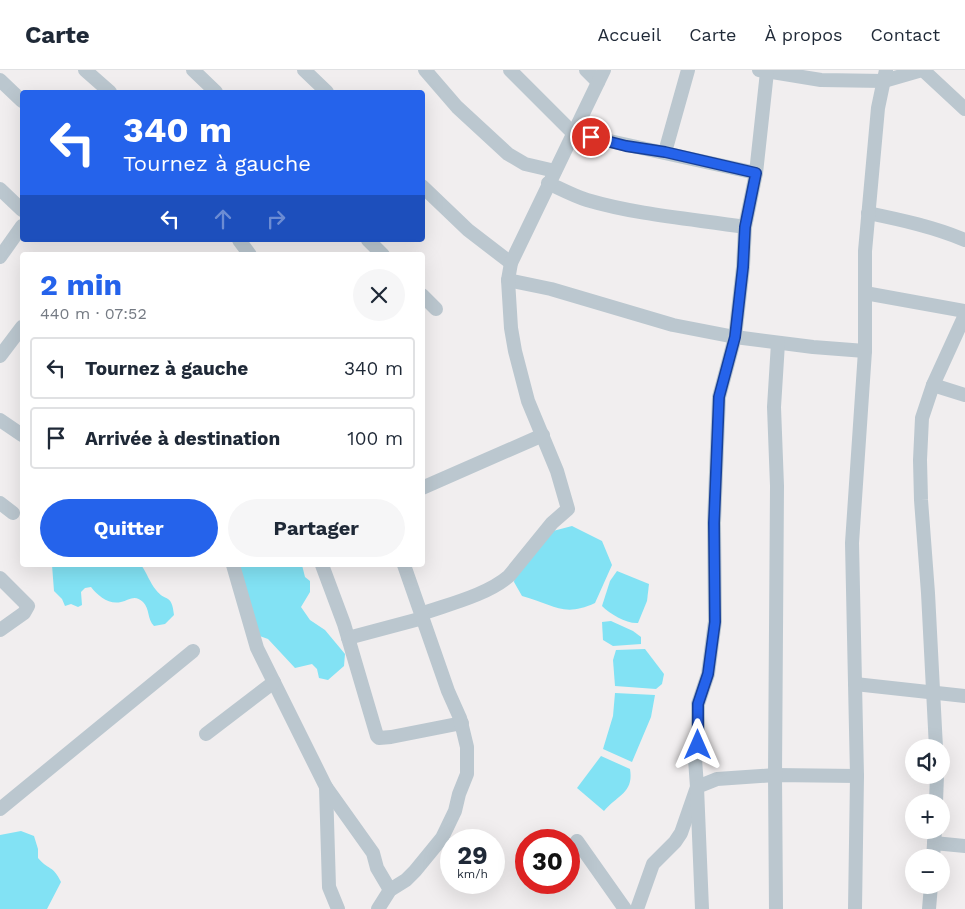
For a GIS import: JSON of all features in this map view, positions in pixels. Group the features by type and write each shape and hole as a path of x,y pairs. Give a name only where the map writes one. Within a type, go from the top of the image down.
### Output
{"street":[{"path":"85,70 108,90"},
{"path":"193,70 214,90"},
{"path":"304,70 325,90"},
{"path":"425,70 458,107 508,154 552,177 587,200 653,214 745,227"},
{"path":"510,70 573,133 756,173"},
{"path":"348,638 422,616 469,598 502,582 552,523 568,510 562,486 528,400 515,351 511,328 508,280 511,263 601,76 586,70"},
{"path":"665,152 688,70"},
{"path":"702,909 696,759 698,704 708,674 715,622 714,523 719,397 735,337 743,267 745,227 756,173 763,71 821,80 885,76 923,70 965,109"},
{"path":"855,909 857,776 852,543 865,351 865,251 878,108 885,76"},
{"path":"0,80 20,99"},
{"path":"0,189 20,208"},
{"path":"425,189 468,230 511,263"},
{"path":"868,214 908,221 944,231 965,240"},
{"path":"0,257 20,229"},
{"path":"370,242 380,252"},
{"path":"508,280 550,289 673,325 778,343 865,351"},
{"path":"865,294 965,311"},
{"path":"425,298 436,309"},
{"path":"936,739 921,500 922,418 933,384 965,315"},
{"path":"0,356 20,330"},
{"path":"776,909 777,486 774,407 778,343"},
{"path":"933,384 965,395"},
{"path":"0,420 20,434"},
{"path":"425,487 543,435"},
{"path":"0,503 13,513"},
{"path":"234,567 257,648 326,787 373,852 377,868 390,890"},
{"path":"323,567 348,638 377,736 379,738 462,724"},
{"path":"378,909 390,890 406,880 426,859 442,838 458,804 459,794 468,768 467,747 462,724 454,701 448,691 405,567"},
{"path":"0,578 28,606 24,613 0,630"},
{"path":"0,809 193,651"},
{"path":"206,734 274,682"},
{"path":"855,684 933,691 965,696"},
{"path":"637,909 653,864 675,842 681,833 697,787 717,779 775,775 857,776"},
{"path":"326,787 328,886 338,909"},
{"path":"944,839 965,846"},
{"path":"580,845 625,909"},
{"path":"929,909 930,894"}],"water":[{"path":"572,526 602,541 612,565 595,603 584,607 566,609 522,596 514,582 516,568 553,531"},
{"path":"52,567 142,567 159,594 172,604 174,615 165,624 154,626 150,620 147,608 137,598 117,603 112,602 97,594 91,587 85,588 81,592 82,605 78,607 71,604 65,606 62,599 54,591"},
{"path":"239,567 302,567 305,577 310,581 310,592 301,607 310,620 325,630 345,654 344,666 328,680 319,678 317,669 312,664 295,668 268,639 254,634 233,573"},
{"path":"617,571 649,584 647,601 638,623 619,618 602,606 610,581"},
{"path":"611,621 633,631 641,637 641,644 613,646 603,640 602,622"},
{"path":"645,649 664,674 662,684 656,689 615,686 613,660 616,650"},
{"path":"615,693 655,695 651,717 632,762 603,749 613,716"},
{"path":"601,756 630,769 631,777 627,789 604,811 577,788"},
{"path":"21,831 34,836 38,849 38,858 53,870 61,882 47,909 0,909 0,835"}],"route":[{"path":"591,137 756,173 745,227 743,267 735,337 719,397 714,523 715,622 708,674 698,704 698,745"}]}
